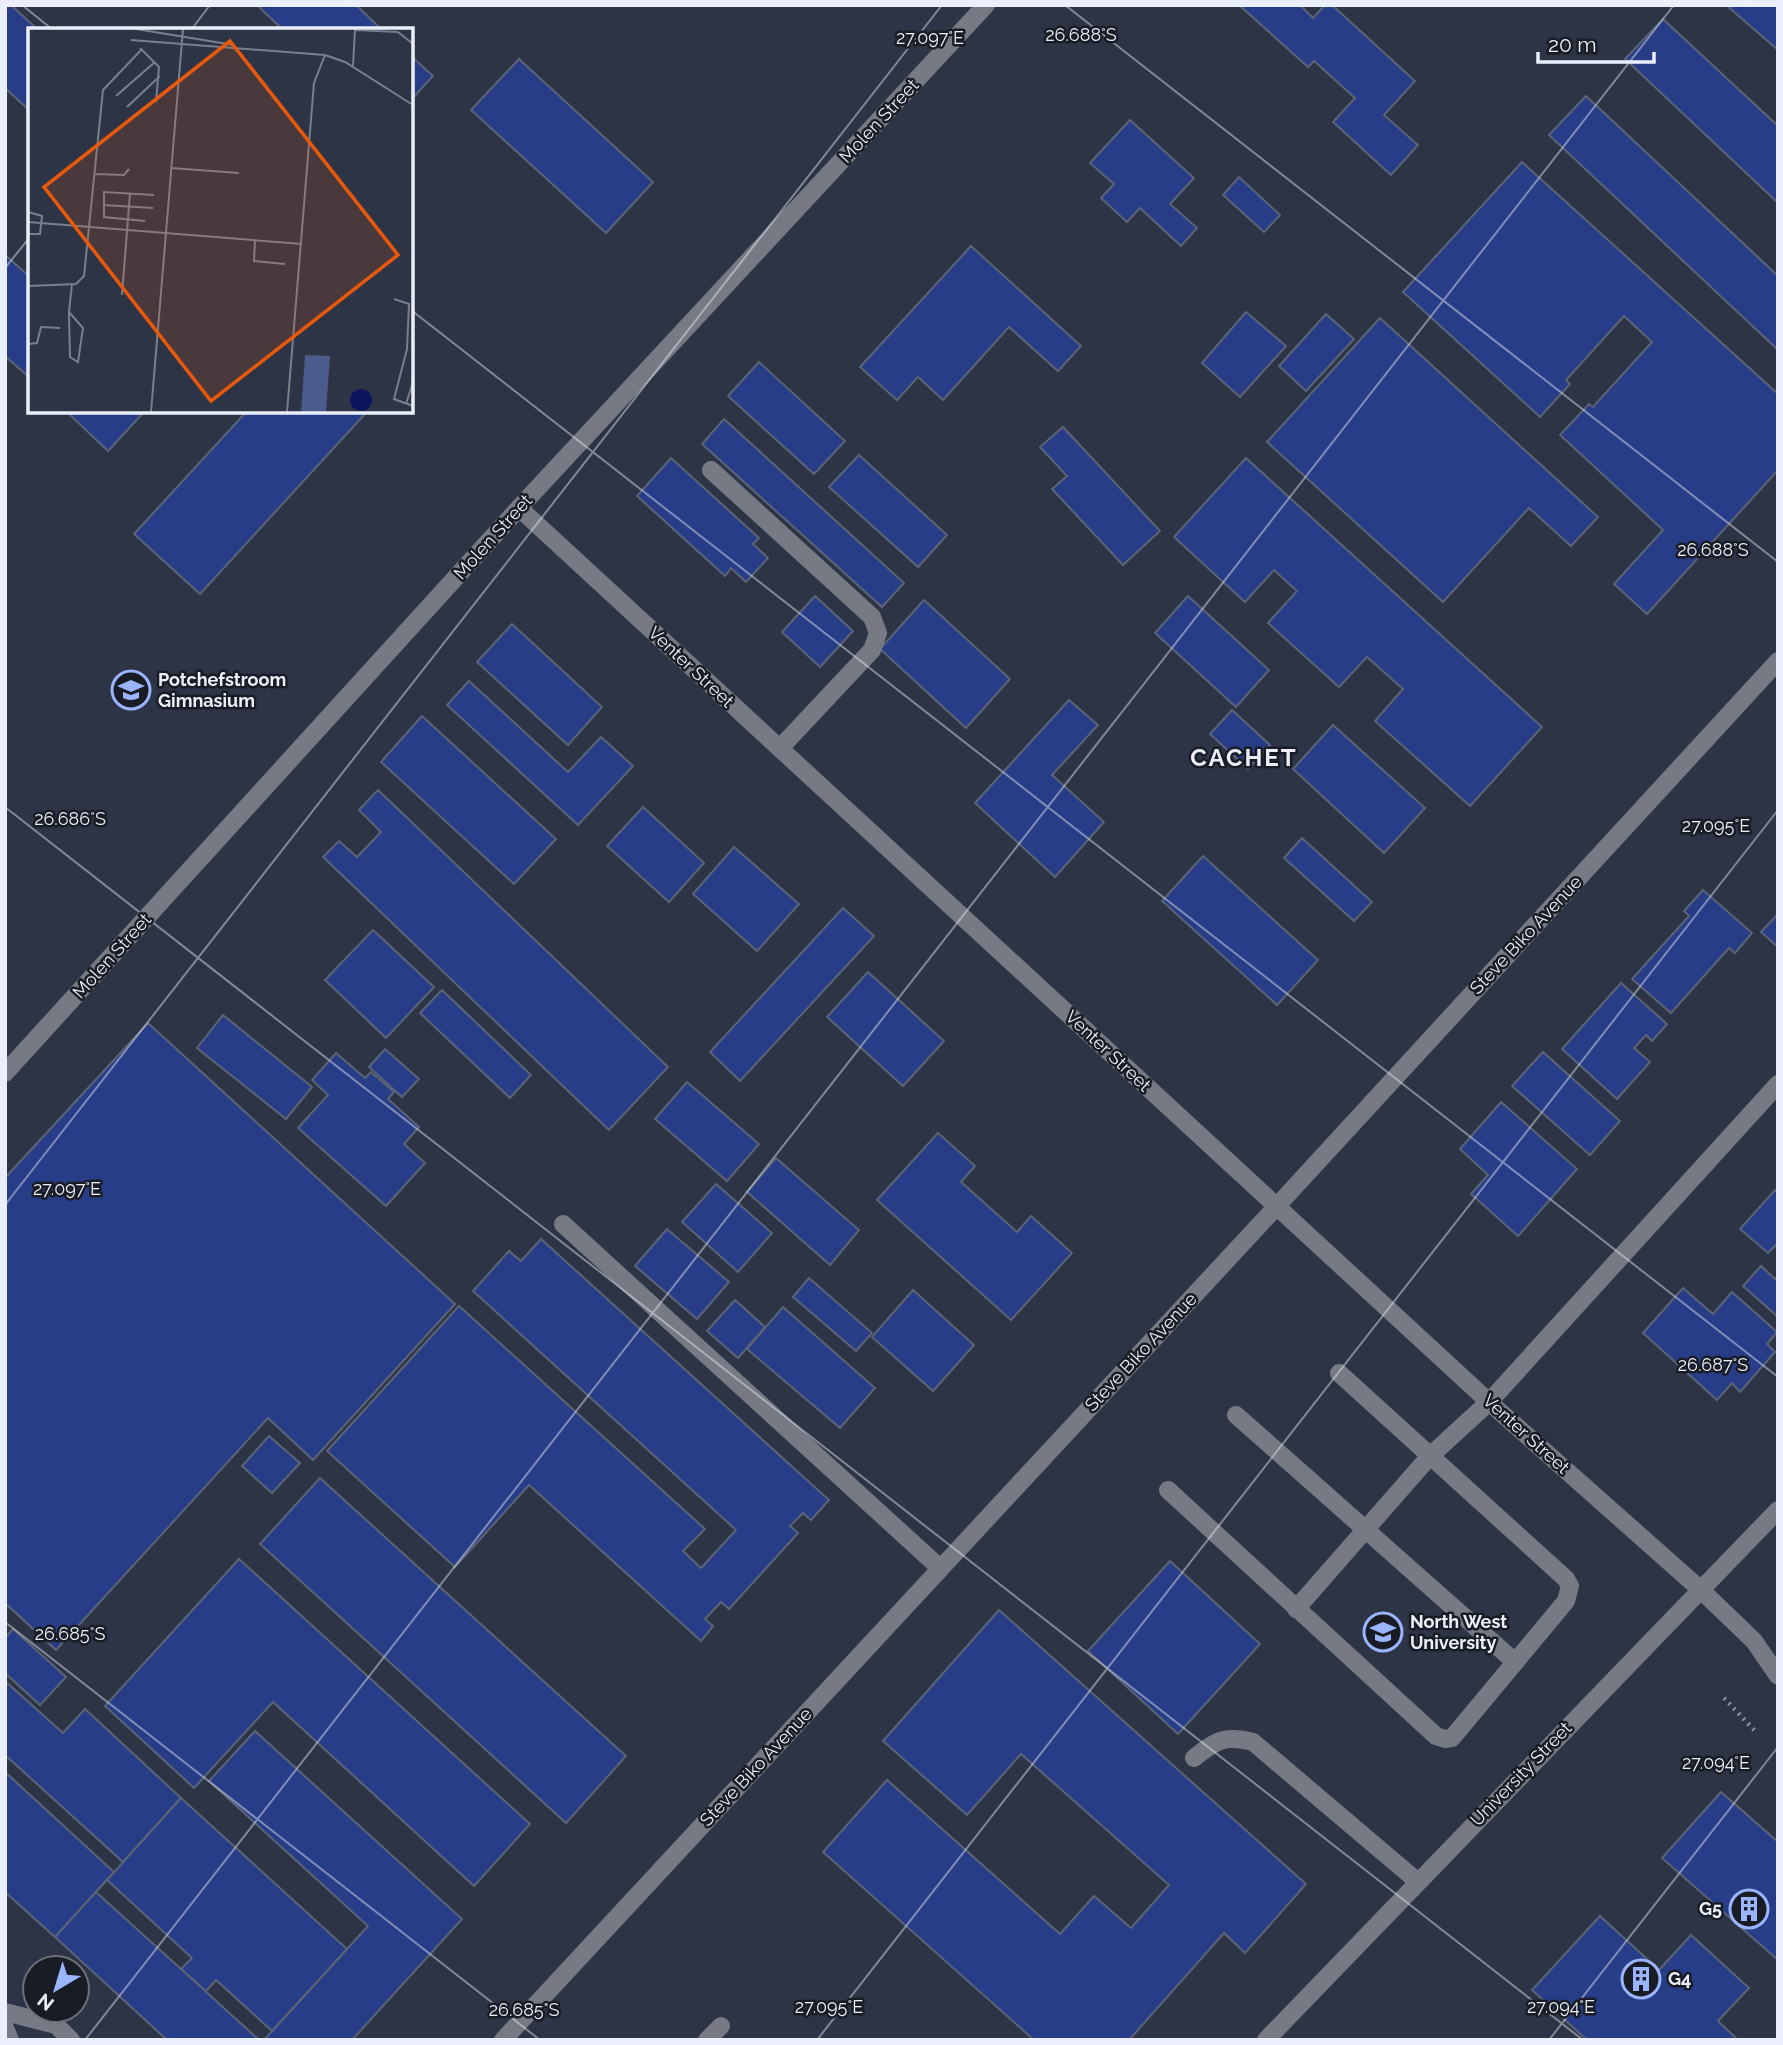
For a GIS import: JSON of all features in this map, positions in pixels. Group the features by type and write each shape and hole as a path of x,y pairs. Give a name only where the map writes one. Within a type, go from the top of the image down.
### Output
{"street":[{"name":"Molen Street","path":"5,1073 519,508 986,5"},
{"path":"711,470 872,617 878,633 872,650 780,748"},
{"name":"Venter Street","path":"519,508 1489,1402 1701,1590 1754,1641 1778,1676"},
{"name":"Steve Biko Avenue","path":"503,2040 1277,1206 1778,661"},
{"path":"1296,1609 1429,1457 1489,1402 1778,1084"},
{"path":"563,1224 940,1569"},
{"path":"1168,1490 1436,1736 1452,1738 1566,1601 1570,1586 1566,1579 1339,1373"},
{"path":"1236,1415 1514,1661"},
{"name":"University Street","path":"1266,2040 1778,1510"},
{"path":"1194,1758 1214,1742 1236,1737 1253,1742 1417,1881"},
{"path":"5,2012 55,2025 71,2040"},
{"path":"707,2040 721,2026"},
{"path":"5,2028 10,2040"}],"path":[{"path":"1724,1698 1757,1733"}],"building":[{"path":"5,5 11,5 36,28 28,28 28,109 5,88"},
{"path":"257,5 356,5 380,28 281,28"},
{"path":"1239,5 1300,5 1313,18 1325,5 1332,5 1415,81 1384,115 1418,145 1391,175 1333,122 1355,98 1314,61 1308,67"},
{"path":"1726,5 1778,5 1778,50"},
{"path":"1663,19 1778,126 1778,203 1625,59"},
{"path":"413,58 433,76 413,98"},
{"path":"519,59 653,182 606,233 471,110"},
{"path":"1586,96 1778,276 1778,350 1549,135"},
{"path":"1130,120 1194,178 1170,204 1197,228 1181,246 1140,208 1127,222 1101,198 1114,184 1090,163"},
{"path":"1522,162 1778,394 1778,470 1647,614 1614,584 1663,530 1560,435 1589,404 1593,407 1652,342 1624,316 1566,380 1570,384 1540,417 1403,292"},
{"path":"1239,177 1280,215 1264,232 1223,195"},
{"path":"971,246 1081,346 1058,371 1009,327 943,400 918,377 897,400 860,367"},
{"path":"5,255 28,275 28,376 5,356"},
{"path":"1246,312 1286,346 1240,397 1202,363"},
{"path":"1326,314 1354,339 1306,391 1279,366"},
{"path":"1380,318 1598,517 1571,546 1529,508 1443,602 1267,442"},
{"path":"759,362 845,441 814,474 728,396"},
{"path":"68,413 143,413 108,451"},
{"path":"245,413 364,415 200,594 134,534"},
{"path":"724,419 904,583 882,607 702,444"},
{"path":"1063,427 1160,531 1123,565 1052,489 1067,476 1040,447"},
{"path":"859,455 947,535 918,567 829,487"},
{"path":"671,458 759,538 753,544 768,558 746,582 731,568 725,576 637,496"},
{"path":"1246,458 1542,727 1470,806 1375,721 1403,689 1367,657 1339,687 1268,623 1297,591 1274,570 1245,602 1174,537"},
{"path":"815,596 853,631 820,667 782,632"},
{"path":"1188,596 1269,670 1236,707 1155,633"},
{"path":"924,600 1010,679 966,728 880,649"},
{"path":"512,624 602,707 568,745 477,662"},
{"path":"469,681 568,772 601,737 633,766 578,825 447,705"},
{"path":"1069,700 1098,725 1052,775 1104,822 1055,877 975,803"},
{"path":"1232,710 1270,745 1248,769 1210,734"},
{"path":"422,716 556,839 514,884 381,762"},
{"path":"1333,725 1425,808 1384,853 1293,769"},
{"path":"378,790 668,1067 609,1130 323,857 339,841 357,857 381,832 359,810"},
{"path":"643,807 704,863 669,902 607,846"},
{"path":"1302,838 1372,902 1354,921 1284,858"},
{"path":"734,847 799,904 757,951 693,894"},
{"path":"1203,856 1318,960 1277,1005 1162,901"},
{"path":"1703,890 1752,933 1735,953 1729,948 1671,1013 1632,979 1689,916 1684,911"},
{"path":"843,908 874,936 740,1081 710,1052"},
{"path":"1778,914 1778,947 1761,932"},
{"path":"373,930 434,987 386,1038 325,980"},
{"path":"868,972 944,1041 903,1086 827,1017"},
{"path":"1621,983 1667,1024 1652,1041 1646,1035 1634,1048 1650,1062 1617,1099 1562,1049"},
{"path":"442,990 531,1075 510,1098 420,1013"},
{"path":"223,1015 312,1087 286,1119 197,1048"},
{"path":"148,1023 455,1304 313,1460 268,1418 56,1650 5,1603 5,1178"},
{"path":"385,1049 419,1079 402,1097 369,1067"},
{"path":"1543,1052 1620,1121 1590,1155 1512,1086"},
{"path":"336,1053 365,1078 371,1072 394,1092 388,1099 419,1127 404,1144 425,1163 386,1206 298,1128 328,1095 312,1080"},
{"path":"687,1082 759,1144 727,1181 655,1119"},
{"path":"1501,1102 1577,1169 1518,1236 1471,1194 1488,1175 1460,1149"},
{"path":"938,1133 975,1166 961,1182 1017,1232 1031,1216 1072,1253 1011,1320 877,1200"},
{"path":"776,1158 859,1230 830,1265 747,1192"},
{"path":"716,1184 772,1233 738,1272 682,1222"},
{"path":"1775,1190 1778,1193 1778,1243 1768,1253 1740,1229"},
{"path":"667,1229 729,1282 697,1319 635,1266"},
{"path":"541,1239 829,1500 811,1520 803,1513 790,1526 798,1533 729,1609 721,1602 705,1619 713,1626 701,1641 529,1485 455,1567 327,1451 459,1306 705,1529 683,1551 701,1568 736,1530 473,1291 509,1251 521,1261"},
{"path":"1761,1266 1775,1279 1778,1276 1778,1317 1743,1286"},
{"path":"809,1278 872,1333 856,1351 793,1297"},
{"path":"1683,1288 1713,1314 1732,1292 1777,1332 1767,1344 1775,1352 1740,1392 1732,1383 1717,1400 1643,1333"},
{"path":"913,1290 974,1345 933,1391 872,1337"},
{"path":"735,1300 765,1327 738,1358 707,1331"},
{"path":"783,1307 875,1388 840,1428 747,1349"},
{"path":"269,1436 300,1463 272,1493 242,1466"},
{"path":"320,1478 626,1756 566,1823 260,1544"},
{"path":"239,1559 530,1824 474,1886 273,1702 194,1788 105,1706"},
{"path":"1170,1561 1260,1644 1178,1734 1088,1651"},
{"path":"999,1610 1306,1884 1245,1953 1224,1933 1129,2040 1034,2040 823,1852 887,1780 1060,1934 1094,1896 1131,1928 1169,1885 1021,1754 967,1815 883,1741"},
{"path":"13,1629 66,1677 40,1705 5,1673 5,1638"},
{"path":"5,1681 63,1733 85,1709 181,1798 123,1862 5,1755"},
{"path":"255,1731 462,1919 352,2040 264,2040 368,1926 209,1781"},
{"path":"5,1772 114,1872 55,1937 5,1892"},
{"name":"G5","path":"1721,1792 1778,1842 1778,1960 1662,1858"},
{"path":"181,1798 347,1949 272,2031 216,1980 206,1991 181,1969 192,1958 107,1880"},
{"path":"96,1892 259,2040 167,2040 91,1970 91,1954 73,1954 55,1937"},
{"name":"G4","path":"1600,1916 1659,1970 1691,1935 1749,1988 1718,2021 1738,2040 1587,2040 1532,1990"}],"place":[{"name":"Potchefstroom Gimnasium","path":"131,690"},
{"name":"North West University","path":"1383,1632"},
{"name":"G5","path":"1749,1909"},
{"name":"G4","path":"1641,1979"}],"district":[{"name":"CACHET","path":"1244,758"}]}
